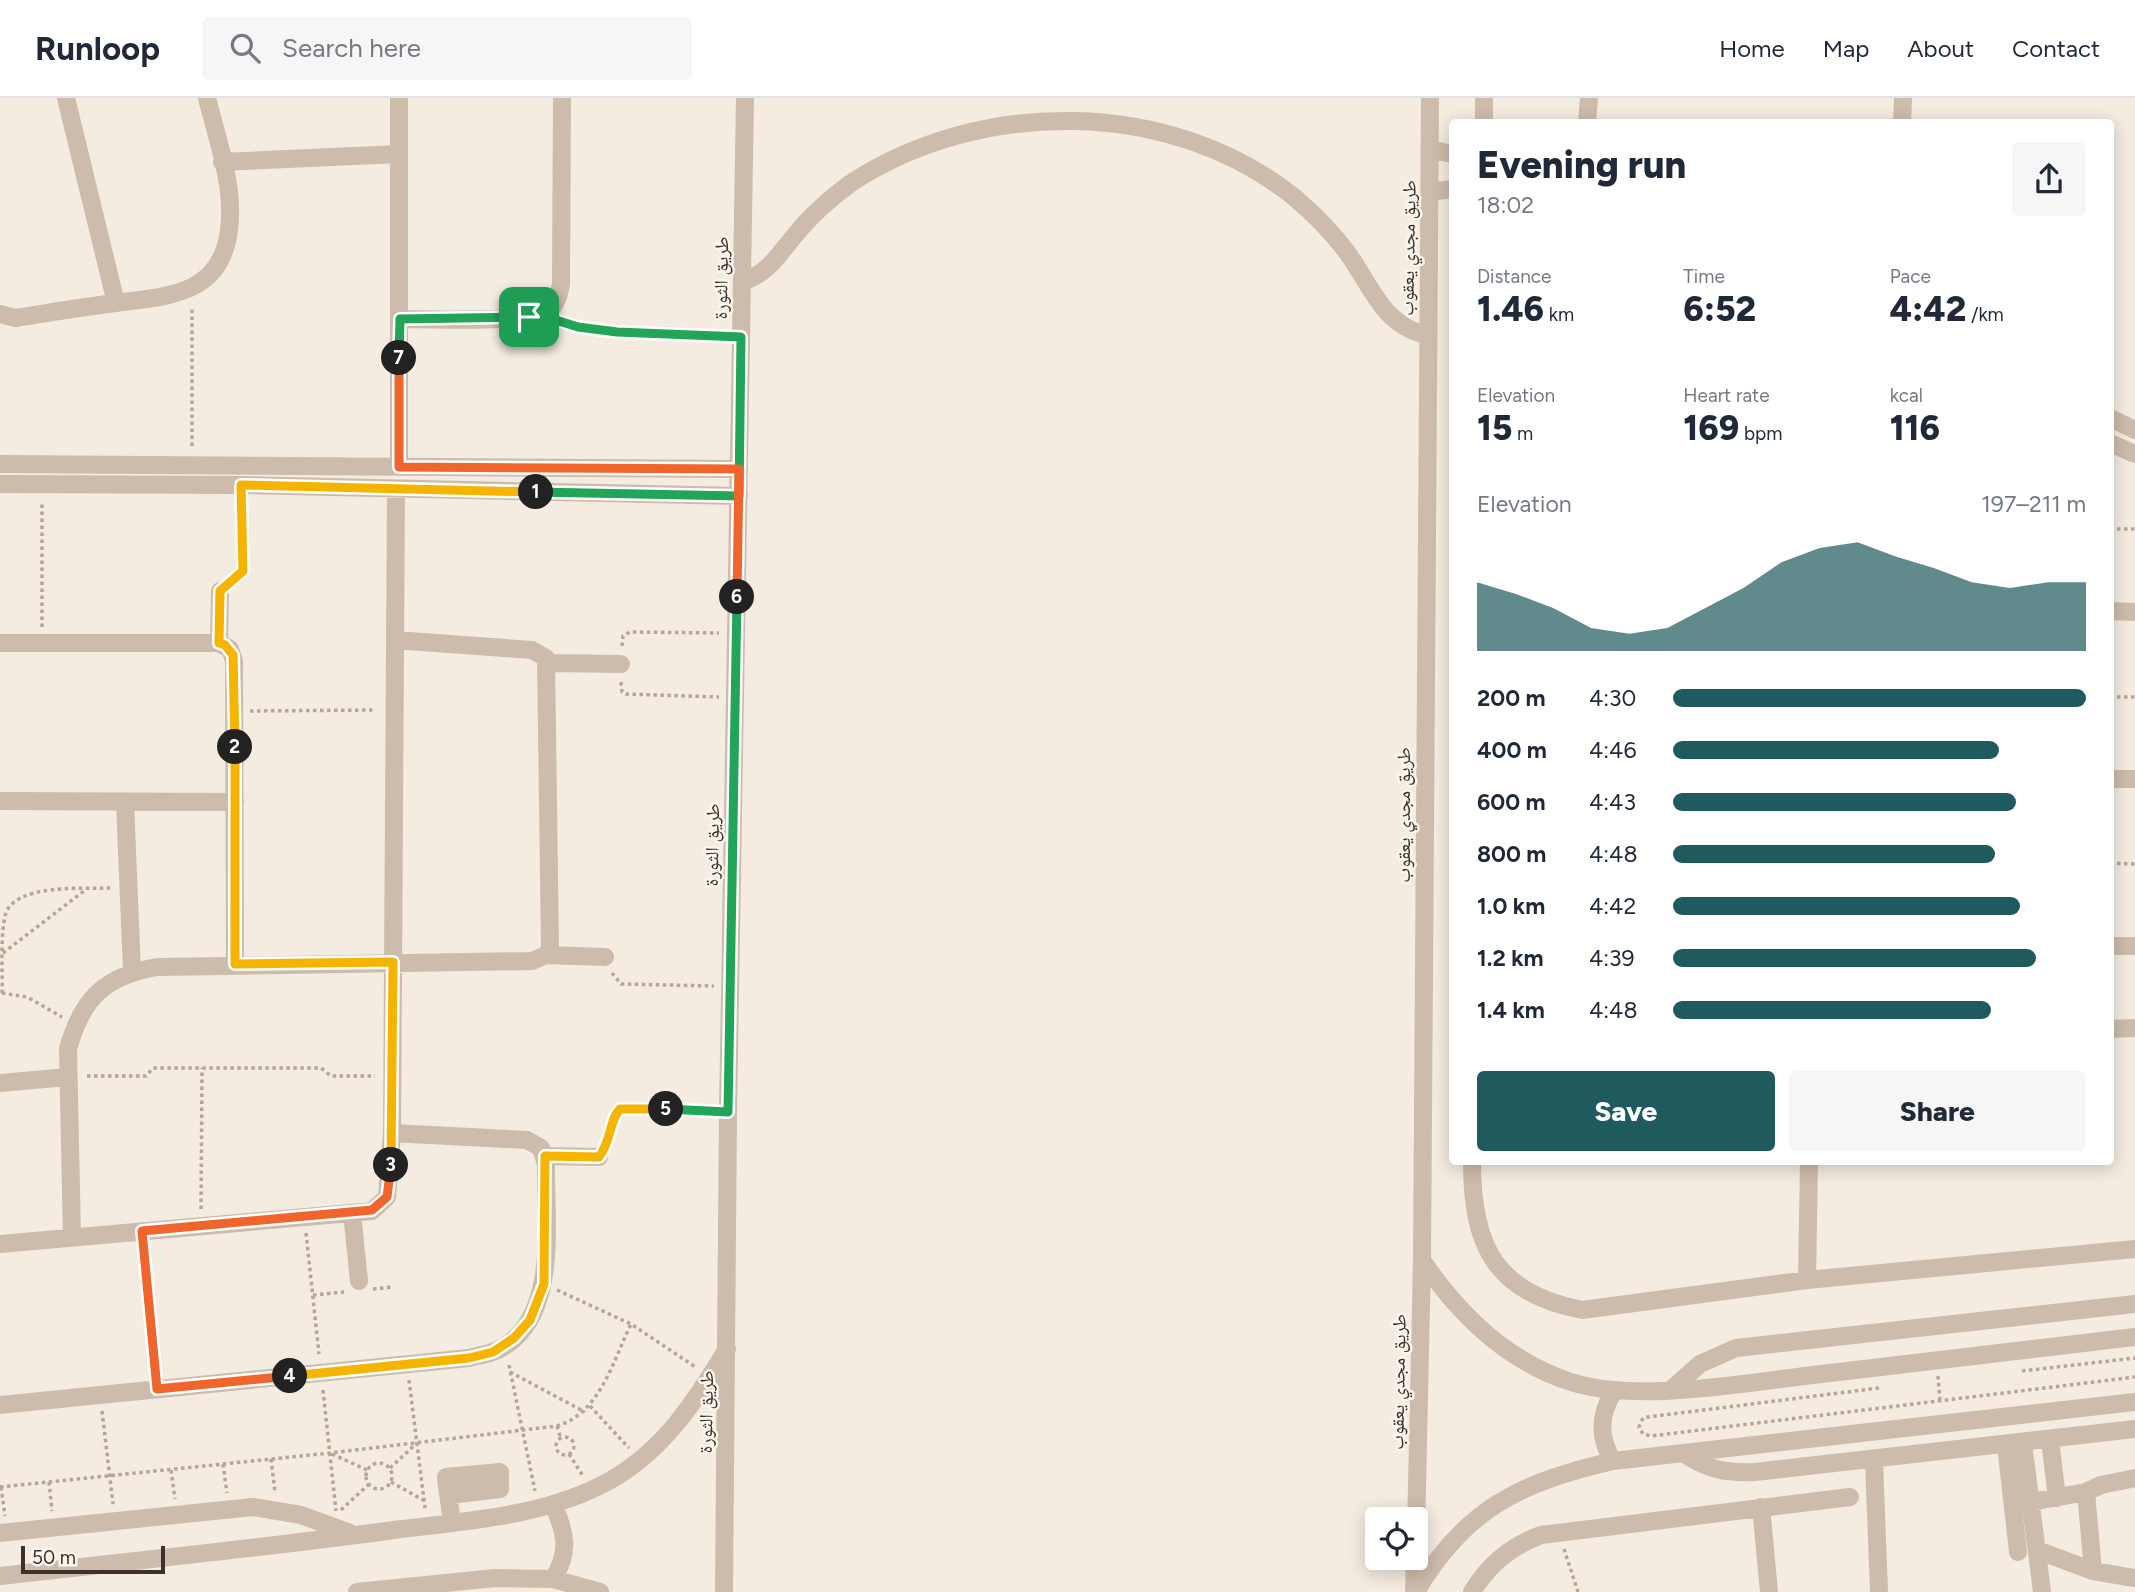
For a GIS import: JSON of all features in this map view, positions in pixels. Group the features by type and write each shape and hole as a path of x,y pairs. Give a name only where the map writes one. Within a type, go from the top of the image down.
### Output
{"street":[{"path":"66,98 116,303"},
{"path":"0,314 15,318 173,296 192,288 218,262 225,246 229,211 222,162 207,98"},
{"path":"399,98 399,467"},
{"path":"400,319 540,315 551,309 558,298 561,284 562,98"},
{"name":"طريق الثورة","path":"724,1592 728,1112 745,98"},
{"name":"طريق مجدي يعقوب","path":"1417,1507 1422,1260 1430,98"},
{"path":"1484,98 1485,119"},
{"path":"1587,119 1589,98"},
{"path":"1902,119 1903,98"},
{"path":"742,282 771,267 796,233 850,184 913,147 983,123 1055,114 1092,115 1128,120 1187,136 1232,155 1264,174 1320,221 1344,248 1390,318 1407,330 1427,335"},
{"path":"1430,149 1449,153"},
{"path":"222,162 399,154"},
{"path":"1430,192 1449,189"},
{"path":"2114,420 2135,430"},
{"path":"2114,445 2135,454"},
{"path":"0,464 739,469"},
{"path":"0,484 241,485 739,496"},
{"path":"0,1244 352,1213 372,1210 387,1197 392,1133 396,489"},
{"path":"219,643 220,591"},
{"path":"2114,611 2135,612"},
{"path":"395,640 532,650 542,653 547,663 550,948 546,955"},
{"path":"0,643 219,643 225,645 233,655 235,964"},
{"path":"547,663 621,664"},
{"path":"2114,779 2135,779"},
{"path":"0,801 235,802"},
{"path":"125,802 132,972"},
{"path":"2114,946 2135,946"},
{"path":"72,1238 68,1049 75,1024 89,1001 108,983 132,972 157,967 532,961 546,955 606,957"},
{"path":"2114,1029 2135,1028"},
{"path":"0,1083 67,1077"},
{"path":"0,1405 469,1358 505,1346 530,1320 544,1284 545,1156 535,1143 527,1140 392,1133"},
{"path":"545,1156 599,1157"},
{"path":"1472,1165 1474,1216 1484,1245 1501,1271 1524,1291 1552,1304 1582,1310 1807,1280 2135,1249"},
{"path":"1807,1280 1809,1165"},
{"path":"352,1213 359,1281"},
{"path":"1422,1260 1445,1295 1471,1323 1502,1347 1535,1367 1571,1382 1614,1391 1726,1385 2135,1337"},
{"path":"1673,1388 1700,1364 1735,1348 2135,1304"},
{"path":"0,1576 357,1535 545,1507 591,1490 641,1460 683,1417 728,1347"},
{"path":"1613,1461 1606,1450 1601,1426 1602,1413 1614,1391"},
{"path":"1415,1592 1435,1559 1463,1529 1491,1507 1532,1484 1613,1461 2135,1402"},
{"path":"1683,1454 1701,1466 1719,1472 1755,1472 2135,1429"},
{"path":"2050,1440 2057,1498"},
{"path":"2015,1444 2031,1502 2042,1592"},
{"path":"2015,1444 2018,1552"},
{"path":"1874,1460 1879,1592"},
{"path":"2031,1502 2087,1492 2101,1485 2135,1478"},
{"path":"2087,1492 2093,1571"},
{"path":"449,1495 452,1522"},
{"path":"1472,1592 1482,1576 1508,1551 1524,1541 1558,1531 1850,1497"},
{"path":"545,1507 565,1537 565,1552 553,1579"},
{"path":"1761,1507 1769,1592"},
{"path":"4,1532 229,1508 276,1509 357,1535"},
{"path":"2037,1550 2093,1571 2135,1578"},
{"path":"1415,1570 1415,1592"},
{"path":"357,1592 495,1578 553,1579 600,1592"}],"path":[{"path":"192,288 192,465"},
{"path":"540,315 578,327 617,332 741,337"},
{"path":"42,484 42,643"},
{"path":"220,591 243,571 241,485"},
{"path":"2114,529 2135,529"},
{"path":"735,697 626,694 621,689 621,664 622,639 626,633 736,633"},
{"path":"2114,697 2135,697"},
{"path":"234,711 395,710"},
{"path":"2114,863 2135,864"},
{"path":"75,1024 27,997 1,993 5,913 12,902 37,892 129,887"},
{"path":"3,953 86,889"},
{"path":"606,957 614,980 621,984 730,986"},
{"path":"67,1077 143,1076 153,1068 321,1068 331,1076 392,1076"},
{"path":"201,1226 202,1068"},
{"path":"599,1157 608,1146 612,1120 620,1109 728,1112"},
{"path":"142,1231 157,1389"},
{"path":"544,1284 631,1324 710,1377"},
{"path":"4,1532 0,1487 417,1443 556,1426 572,1421 590,1406 631,1324"},
{"path":"505,1346 522,1430 545,1507"},
{"path":"2017,1371 2135,1358"},
{"path":"1937,1360 1942,1424"},
{"path":"407,1364 427,1526"},
{"path":"510,1372 585,1412"},
{"path":"1883,1387 1648,1417 1643,1418 1639,1427 1643,1434 1651,1436 2135,1377"},
{"path":"1925,1382 1952,1378"},
{"path":"100,1395 115,1520"},
{"path":"590,1406 641,1460"},
{"path":"556,1426 561,1439"},
{"path":"561,1439 572,1440 573,1451 569,1454 562,1455 557,1450 557,1443 561,1439"},
{"path":"390,1468 417,1443"},
{"path":"330,1453 367,1470"},
{"path":"569,1454 591,1490"},
{"path":"271,1459 276,1509"},
{"path":"367,1470 378,1463 390,1468"},
{"path":"223,1464 229,1508"},
{"path":"390,1468 391,1482"},
{"path":"171,1470 177,1514"},
{"path":"367,1470 369,1484"},
{"path":"49,1482 54,1527"},
{"path":"391,1482 425,1501"},
{"path":"369,1484 381,1489 391,1482"},
{"path":"337,1514 369,1484"},
{"path":"1558,1531 1578,1592"}],"route":[{"path":"529,317 400,319 399,467 739,469 739,496 728,1112 627,1107 615,1114 608,1146 599,1157 545,1156 544,1284 541,1298 530,1320 514,1338 493,1352 469,1358 157,1389 142,1231 372,1210 381,1205 390,1187 393,962 235,964 234,661 230,649 219,643 220,591 229,582 236,580 243,571 241,485 739,496 741,337 617,332 578,327 540,315 529,317"}]}
